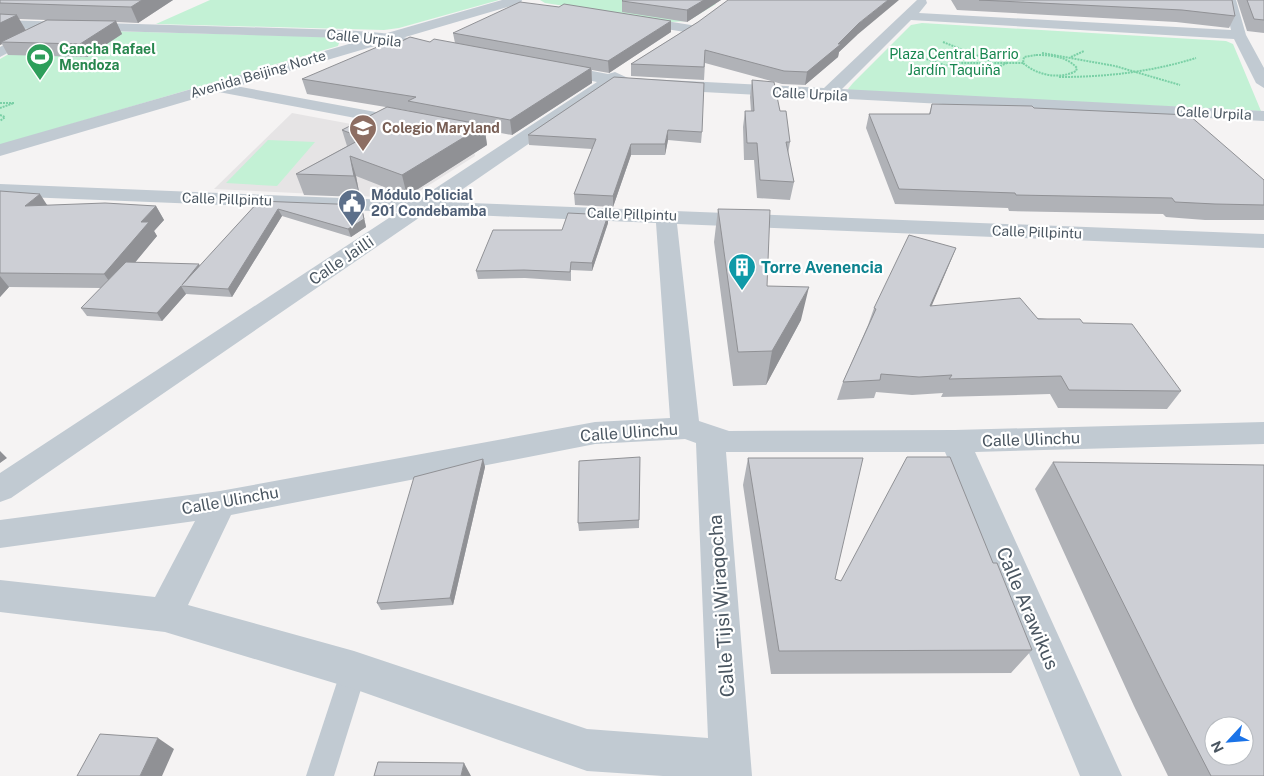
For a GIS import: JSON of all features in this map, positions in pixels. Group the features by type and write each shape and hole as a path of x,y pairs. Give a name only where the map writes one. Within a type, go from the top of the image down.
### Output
{"street":[{"path":"514,0 532,4"},
{"name":"Avenida Beijing Norte","path":"0,150 514,0"},
{"path":"824,95 832,90 910,16 923,0"},
{"path":"1230,0 1239,35 1264,83"},
{"path":"910,16 1239,35"},
{"path":"616,17 691,29"},
{"path":"667,44 705,20"},
{"name":"Calle Urpila","path":"0,24 344,34 382,37 458,52"},
{"path":"0,53 49,26"},
{"name":"Calle Jailli","path":"0,489 515,142 635,65"},
{"name":"Calle Urpila","path":"544,67 628,83 824,95 1264,116"},
{"path":"214,87 428,126"},
{"path":"496,139 515,142"},
{"name":"Calle Pillpintu","path":"0,190 1264,242"},
{"name":"Calle Tijsi Wiraqocha","path":"666,216 698,432 731,768"},
{"name":"Calle Ulinchu","path":"0,534 220,504 585,435 698,432 729,442 955,441 1264,433"},
{"name":"Calle Arawikus","path":"955,441 1101,776"},
{"path":"165,615 220,504"},
{"path":"0,596 165,615 354,670 586,750 731,768"}],"lane":[{"path":"320,776 354,670"}],"path":[{"path":"938,39 957,50 996,62"},
{"path":"1042,53 1136,71 1182,86"},
{"path":"914,71 945,65 996,62 1022,63 1039,72 1057,75 1072,74 1077,68 1070,61 1044,55 1029,56 1024,58 1022,63"},
{"path":"918,56 945,65"},
{"path":"1059,77 1136,71 1174,64 1198,57"},
{"path":"0,103 14,103 0,108"},
{"path":"0,116 4,117 0,121"}],"shaded area":[{"name":"Colegio Maryland","path":"292,113 464,145 474,149 475,156 412,196 400,198 214,189"}],"green space":[{"path":"210,0 499,0 399,28 384,30 156,24"},
{"path":"540,0 679,0 716,4 688,21 671,22 545,3"},
{"name":"Plaza Central Barrio Jardín Taquiña","path":"922,23 1226,41 1233,44 1261,111 850,91 848,89 911,25"},
{"path":"71,30 335,37 340,40 338,46 0,145 0,59 37,38"},
{"path":"268,140 315,142 277,186 226,183"}],"building":[{"path":"0,0 142,0 131,7 0,3"},
{"path":"623,0 704,0 687,10"},
{"path":"728,0 888,0 859,23 838,44 841,44 807,72 784,71 705,50 704,67 631,64 698,22"},
{"path":"979,0 1232,0 1235,16 1182,10"},
{"path":"1247,0 1264,0 1264,20 1254,19"},
{"path":"520,2 559,7 564,4 671,21 608,61 453,33"},
{"path":"0,14 17,15 0,23"},
{"path":"47,20 116,21 80,44 1,42"},
{"path":"410,37 430,42 434,39 591,68 510,120 408,101 416,97 302,79 389,42 400,42"},
{"path":"614,77 704,83 702,132 668,130 665,144 631,144 613,196 574,194 596,139 528,135"},
{"path":"752,80 774,82 780,111 786,111 790,142 786,142 794,182 760,180 757,143 747,143 745,111 754,111"},
{"path":"932,104 1032,106 1034,108 1189,115 1264,180 1264,205 1175,202 1172,198 1016,195 1015,193 899,189 869,114 930,114"},
{"path":"387,107 484,125 402,175 350,156 354,176 296,174 363,138 342,130"},
{"path":"0,191 40,194 25,206 105,203 156,206 141,222 149,222 104,274 0,273"},
{"path":"259,201 361,205 364,219 348,229 278,209 228,289 181,286 157,313 81,308 126,262 199,264 182,285"},
{"path":"718,209 770,210 767,286 809,287 772,351 738,352"},
{"path":"568,213 608,215 592,263 571,262 570,272 524,270 476,271 493,230 562,230"},
{"path":"909,235 956,248 930,306 1020,298 1038,319 1080,319 1083,323 1132,324 1181,391 1069,390 1061,376 949,379 952,375 919,377 881,374 880,380 843,382 876,309 874,308"},
{"path":"640,457 639,520 578,523 579,461"},
{"path":"907,457 950,457 993,563 997,563 1032,650 779,651 748,458 863,458 835,579 841,581"},
{"path":"483,459 450,598 377,603 414,477"},
{"path":"1053,462 1264,465 1264,776 1211,776 1206,766 1254,766 1254,716 1204,716 1204,762"},
{"path":"100,734 158,738 140,776 77,776"},
{"path":"378,762 464,763 461,776 374,776"}],"place":[{"name":"Cancha Rafael Mendoza","path":"40,81"},
{"name":"Colegio Maryland","path":"363,152"},
{"name":"Módulo Policial 201 Condebamba","path":"352,227"},
{"name":"Torre Avenencia","path":"742,291"}]}
